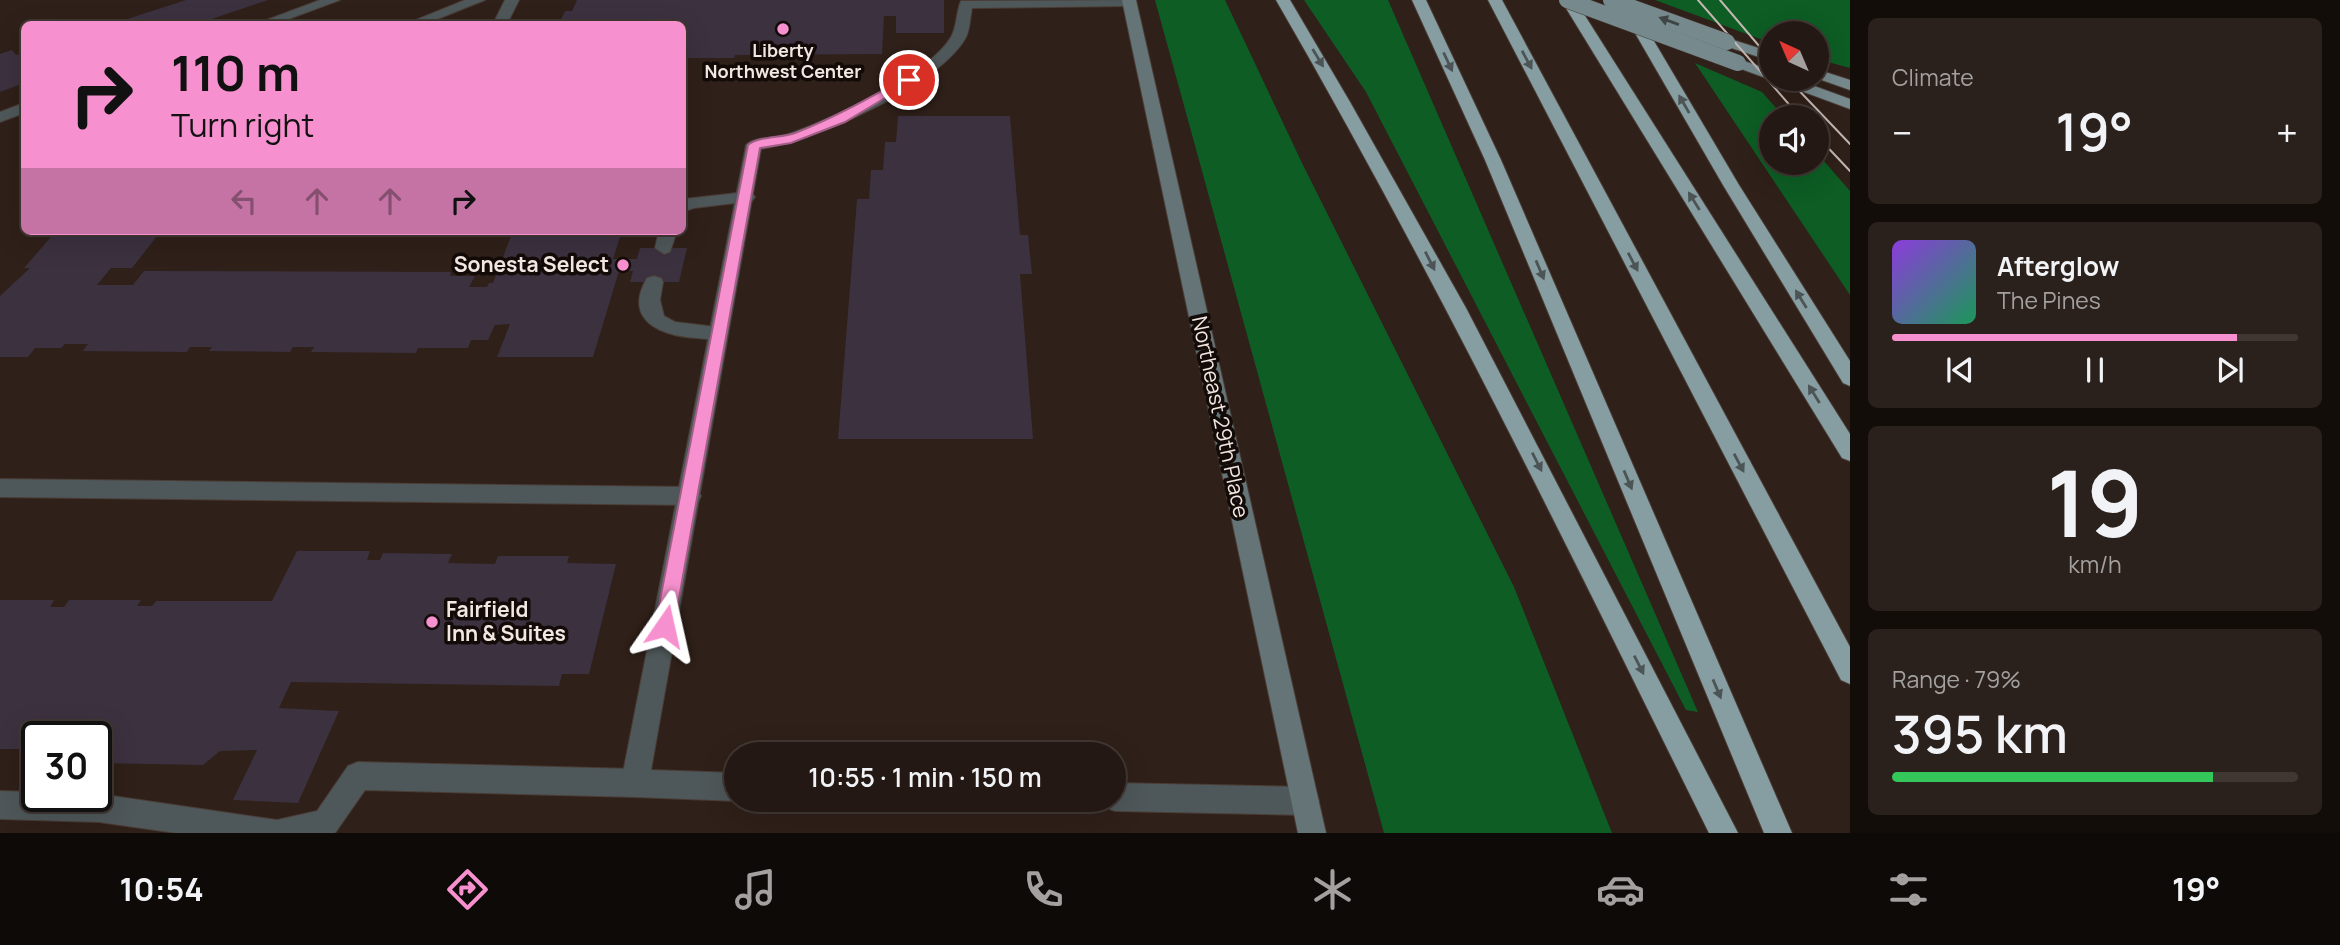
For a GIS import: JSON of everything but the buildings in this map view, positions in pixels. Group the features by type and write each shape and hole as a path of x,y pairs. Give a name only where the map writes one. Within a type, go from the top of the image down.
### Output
{"highway":[{"path":"1283,0 1399,200 1517,423 1724,833"},
{"path":"1419,0 1493,160 1778,833"},
{"path":"1495,0 1850,672"},
{"path":"1568,0 1850,452"},
{"path":"1623,0 1731,185 1850,378"}],"main road":[{"path":"1568,0 1759,71"},
{"path":"1611,0 1759,53"},
{"path":"1829,78 1850,85"},
{"path":"1814,91 1850,104"}],"street":[{"path":"272,21 333,0"},
{"path":"420,21 478,0"},
{"path":"502,21 512,0"},
{"path":"635,783 754,145 787,140 841,119 932,68 959,37 966,4 1129,1"},
{"name":"Northeast 29th Place","path":"1129,1 1312,833"},
{"path":"0,117 21,109"},
{"path":"686,205 746,197"},
{"path":"654,282 649,312 656,322 677,329 718,333"},
{"path":"0,488 690,496"},
{"path":"280,833 325,823 358,776 724,786"},
{"path":"1126,797 1305,801"},
{"path":"0,805 99,808 274,833"}],"green space":[{"path":"1155,0 1225,0 1302,163 1514,587 1612,833 1384,833"},
{"path":"1304,0 1388,0 1698,712 1686,710 1366,92"},
{"path":"1655,0 1850,0 1850,68 1829,62 1829,21 1759,21 1759,39"},
{"path":"1695,63 1762,92 1773,105 1759,105 1759,159"},
{"path":"1829,167 1850,191 1850,295 1770,175 1829,175"}],"tram line":[{"path":"1698,0 1790,105"},
{"path":"1720,0 1759,46"},
{"path":"1799,91 1850,144"},
{"path":"1829,149 1850,171"}],"place":[{"name":"Liberty Northwest Center","path":"783,29"},
{"name":"Sonesta Select","path":"623,265"},
{"name":"Fairfield Inn & Suites","path":"432,622"}],"route":[{"path":"665,626 754,145 787,140 841,119 909,80"}]}
